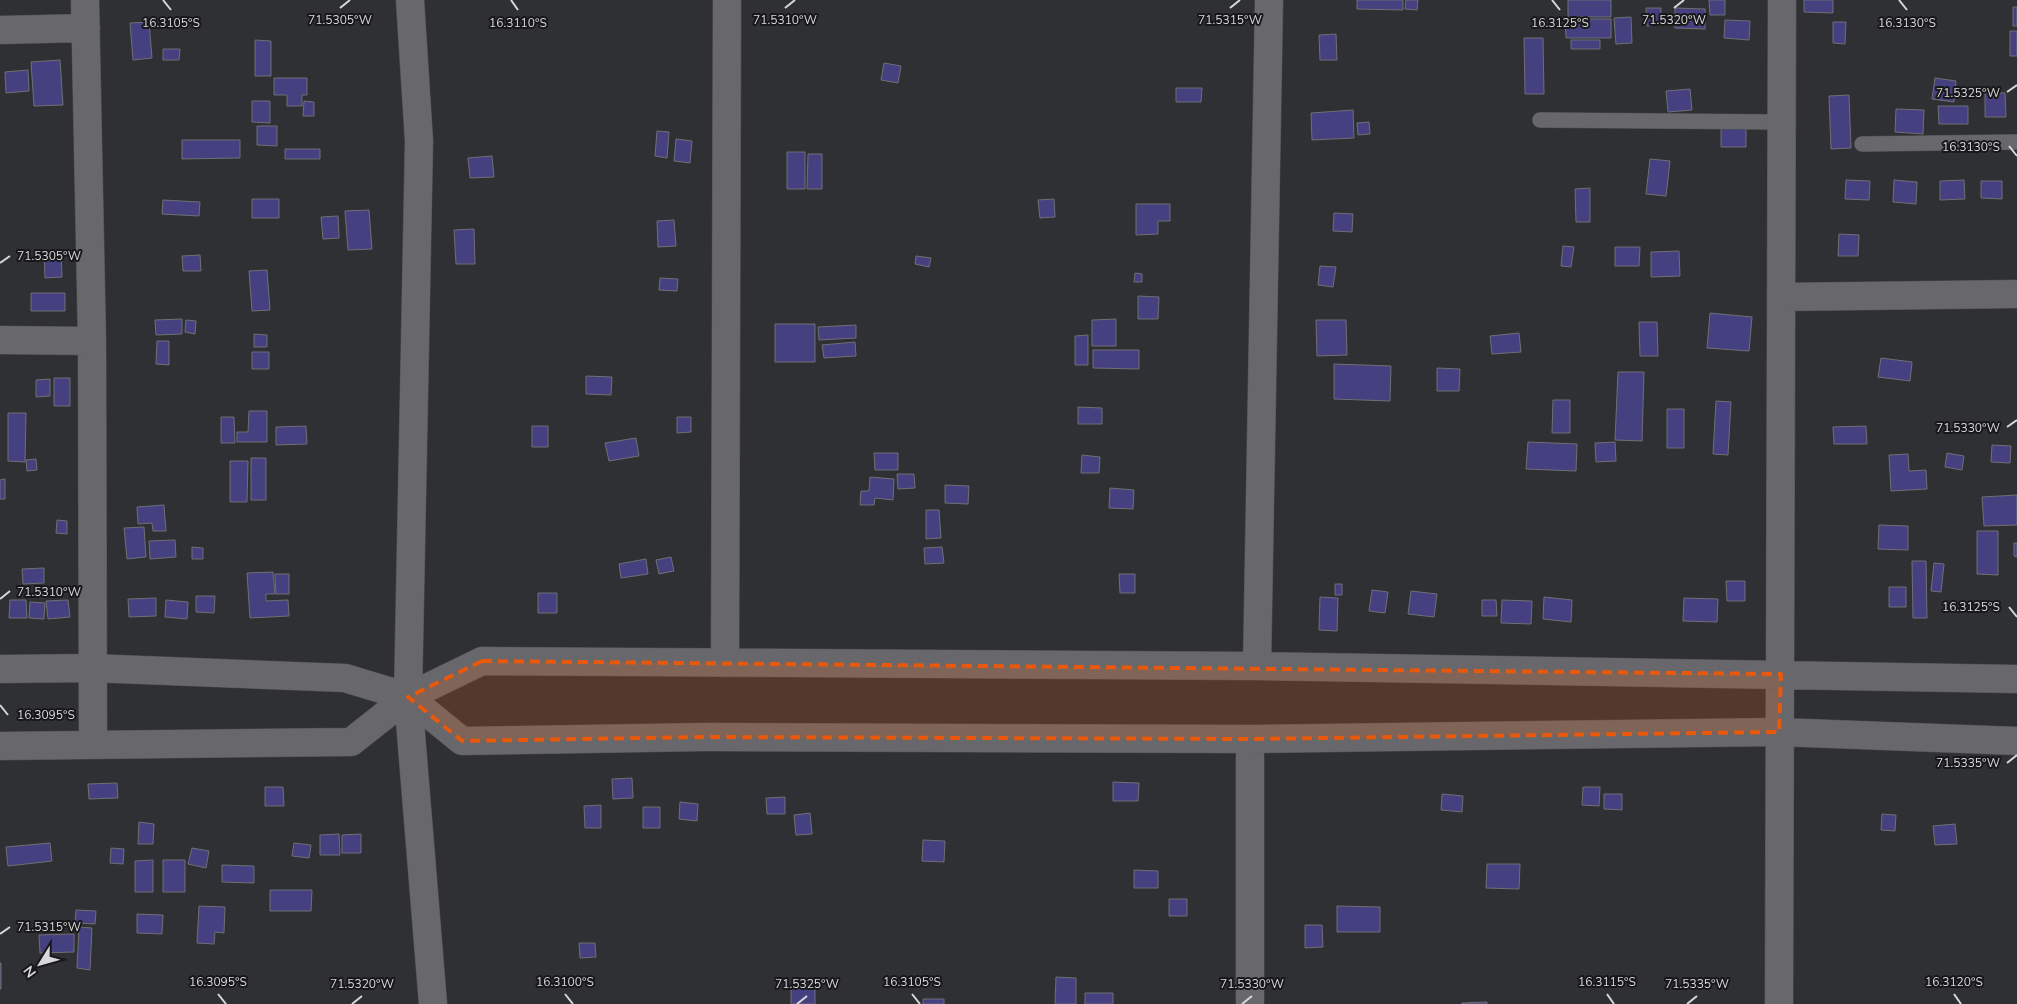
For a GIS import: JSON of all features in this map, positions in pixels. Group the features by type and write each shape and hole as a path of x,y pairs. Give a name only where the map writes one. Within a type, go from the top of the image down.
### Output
{"street":[{"path":"85,0 92,341 92,744"},
{"path":"410,0 419,141 408,697 432,1004"},
{"path":"725,663 727,0"},
{"path":"1257,666 1269,0"},
{"path":"1778,1004 1781,674 1782,0"},
{"path":"0,30 86,28"},
{"path":"1781,297 2017,294"},
{"path":"0,340 92,341"},
{"path":"0,746 351,742 408,697 482,661 1257,666 2017,679"},
{"path":"0,669 91,668 345,678 408,697 462,741 705,736 1250,739 1779,732 2017,741"},
{"path":"1250,739 1250,1004"}],"lane":[{"path":"1540,120 1782,122"},
{"path":"1862,144 2017,142"}],"highlighted area":[{"path":"482,661 1781,674 1779,732 1250,739 705,737 462,741 408,697"}],"building":[{"path":"1357,0 1403,0 1403,10 1357,9"},
{"path":"1406,0 1418,0 1417,10 1405,9"},
{"path":"1568,0 1611,0 1611,17 1568,17"},
{"path":"1709,0 1725,0 1725,15 1710,15"},
{"path":"1804,0 1833,0 1833,13 1804,12"},
{"path":"2013,7 2017,7 2017,26 2013,26"},
{"path":"1646,8 1661,8 1661,25 1647,26"},
{"path":"1675,8 1705,9 1705,29 1675,28"},
{"path":"1631,17 1632,43 1616,44 1614,18"},
{"path":"1565,19 1611,19 1611,38 1566,38"},
{"path":"1725,20 1750,21 1749,40 1724,38"},
{"path":"149,22 152,58 133,60 130,23"},
{"path":"1833,22 1846,22 1845,44 1833,43"},
{"path":"2010,31 2017,31 2017,56 2010,56"},
{"path":"1336,34 1337,60 1320,60 1319,35"},
{"path":"1524,38 1543,38 1544,94 1525,94"},
{"path":"255,40 271,41 271,76 255,76"},
{"path":"1571,40 1600,40 1600,49 1571,49"},
{"path":"163,49 180,49 179,60 163,60"},
{"path":"60,60 63,105 34,106 31,62"},
{"path":"884,63 901,66 898,83 881,80"},
{"path":"28,70 29,91 6,93 5,72"},
{"path":"274,78 307,78 307,95 302,95 302,106 287,106 287,95 274,95"},
{"path":"1935,78 1956,81 1954,102 1932,99"},
{"path":"1176,88 1202,88 1201,102 1176,102"},
{"path":"1690,89 1692,110 1668,112 1666,91"},
{"path":"1985,93 2005,93 2006,117 1985,117"},
{"path":"1849,95 1851,148 1831,149 1829,96"},
{"path":"252,101 270,101 270,123 252,122"},
{"path":"304,101 314,102 314,116 303,116"},
{"path":"1938,106 1968,106 1968,124 1939,124"},
{"path":"1896,109 1924,110 1923,134 1895,132"},
{"path":"1353,110 1354,138 1312,140 1311,113"},
{"path":"1369,122 1370,134 1358,135 1357,123"},
{"path":"1721,125 1746,126 1746,147 1721,147"},
{"path":"257,126 277,126 277,146 257,145"},
{"path":"657,131 669,132 667,158 655,156"},
{"path":"676,139 692,141 690,163 674,161"},
{"path":"182,140 240,140 240,158 182,159"},
{"path":"285,149 320,149 320,159 285,159"},
{"path":"787,152 805,152 805,189 787,189"},
{"path":"808,154 822,154 822,189 807,189"},
{"path":"492,156 494,177 470,178 468,158"},
{"path":"1650,159 1670,161 1666,196 1646,194"},
{"path":"1846,180 1870,181 1869,200 1845,199"},
{"path":"1894,180 1917,182 1916,204 1893,202"},
{"path":"1964,180 1965,199 1940,200 1940,181"},
{"path":"1981,181 2002,181 2002,199 1981,198"},
{"path":"1590,188 1590,222 1576,222 1575,189"},
{"path":"252,199 279,199 279,218 252,218"},
{"path":"1054,199 1055,217 1040,218 1038,200"},
{"path":"163,200 200,202 199,216 162,214"},
{"path":"1136,204 1170,204 1170,221 1158,221 1158,234 1136,235"},
{"path":"369,210 372,249 348,250 345,211"},
{"path":"1334,213 1353,214 1352,232 1333,231"},
{"path":"338,216 339,238 323,239 321,217"},
{"path":"674,220 676,246 658,247 657,221"},
{"path":"474,229 475,264 456,264 454,230"},
{"path":"1839,234 1859,235 1858,256 1838,256"},
{"path":"1563,246 1574,247 1571,267 1561,266"},
{"path":"1615,247 1640,247 1639,266 1615,266"},
{"path":"1679,251 1680,276 1651,277 1651,252"},
{"path":"61,253 62,277 45,278 44,254"},
{"path":"200,255 201,271 183,271 182,256"},
{"path":"916,256 931,258 929,267 915,264"},
{"path":"1320,266 1336,267 1333,287 1318,285"},
{"path":"267,270 270,310 252,311 249,271"},
{"path":"1135,273 1142,274 1142,282 1134,282"},
{"path":"660,278 678,279 677,291 659,290"},
{"path":"31,293 65,293 65,311 31,311"},
{"path":"1138,296 1159,297 1158,319 1138,319"},
{"path":"1710,313 1752,317 1749,351 1707,348"},
{"path":"182,319 182,334 156,335 155,320"},
{"path":"1116,319 1116,346 1092,346 1092,320"},
{"path":"186,320 196,321 195,334 185,332"},
{"path":"1316,320 1346,320 1347,355 1317,356"},
{"path":"1639,322 1657,322 1658,356 1640,356"},
{"path":"775,324 815,324 815,362 775,362"},
{"path":"856,325 856,338 819,340 818,327"},
{"path":"1519,333 1521,352 1492,354 1490,336"},
{"path":"254,334 267,335 267,347 254,347"},
{"path":"1088,335 1088,365 1075,365 1075,336"},
{"path":"157,341 169,341 169,365 156,364"},
{"path":"855,342 856,356 824,358 822,345"},
{"path":"1093,350 1139,350 1139,369 1093,368"},
{"path":"252,352 269,352 269,369 252,369"},
{"path":"1881,358 1912,362 1910,381 1878,377"},
{"path":"1334,364 1391,366 1390,401 1334,399"},
{"path":"1437,368 1460,369 1459,391 1437,391"},
{"path":"1618,372 1644,372 1642,441 1615,440"},
{"path":"586,376 612,377 611,395 586,394"},
{"path":"54,378 70,378 70,406 54,406"},
{"path":"50,379 50,396 36,397 36,380"},
{"path":"1553,400 1570,400 1570,433 1552,433"},
{"path":"1716,401 1731,402 1728,455 1713,454"},
{"path":"1078,407 1102,408 1102,424 1078,424"},
{"path":"1667,409 1684,409 1684,448 1667,448"},
{"path":"249,411 267,411 267,442 237,442 237,432 248,432"},
{"path":"8,413 26,413 25,462 8,461"},
{"path":"221,417 234,417 235,443 221,443"},
{"path":"677,417 691,417 691,432 677,433"},
{"path":"306,426 307,444 276,445 276,427"},
{"path":"532,426 548,426 548,447 532,447"},
{"path":"1866,426 1867,444 1834,444 1833,427"},
{"path":"636,438 639,456 609,461 605,443"},
{"path":"1528,442 1577,444 1576,471 1526,469"},
{"path":"1615,442 1616,461 1596,462 1595,443"},
{"path":"1992,445 2011,446 2010,463 1991,462"},
{"path":"874,453 898,453 898,470 875,470"},
{"path":"1947,453 1964,456 1962,470 1945,467"},
{"path":"1908,454 1909,471 1926,470 1927,489 1891,491 1889,455"},
{"path":"1082,455 1100,457 1099,473 1081,473"},
{"path":"251,458 266,458 266,500 251,500"},
{"path":"36,459 37,470 27,471 26,460"},
{"path":"230,461 248,461 247,502 230,502"},
{"path":"897,474 914,474 915,488 898,489"},
{"path":"870,477 894,479 893,500 875,498 874,505 860,505 861,491 869,491"},
{"path":"5,479 5,499 0,499 0,480"},
{"path":"945,485 969,486 968,504 945,503"},
{"path":"1110,488 1134,490 1133,509 1109,508"},
{"path":"2017,495 2017,525 1984,526 1982,497"},
{"path":"164,505 166,531 153,531 152,523 138,524 137,507"},
{"path":"926,510 939,510 941,538 926,539"},
{"path":"57,520 67,521 67,534 56,533"},
{"path":"1879,525 1908,526 1908,550 1878,549"},
{"path":"144,527 146,557 127,559 124,528"},
{"path":"1977,531 1998,531 1998,575 1977,574"},
{"path":"175,540 176,557 150,559 149,541"},
{"path":"2014,543 2017,543 2017,557 2014,556"},
{"path":"192,547 203,548 203,559 192,559"},
{"path":"942,547 944,563 925,564 924,548"},
{"path":"671,557 674,571 659,574 656,560"},
{"path":"646,559 648,574 621,578 619,564"},
{"path":"1912,561 1926,561 1927,618 1913,618"},
{"path":"1934,563 1944,564 1941,592 1931,591"},
{"path":"44,568 44,583 23,584 22,569"},
{"path":"273,572 275,594 266,594 266,601 288,600 289,616 250,618 247,573"},
{"path":"275,574 289,574 289,594 276,594"},
{"path":"1119,574 1135,574 1135,593 1120,593"},
{"path":"1726,581 1745,581 1745,601 1727,601"},
{"path":"1335,584 1342,584 1342,595 1335,595"},
{"path":"1889,587 1906,587 1906,607 1889,607"},
{"path":"1372,590 1388,592 1385,613 1369,611"},
{"path":"1411,591 1437,594 1434,617 1408,614"},
{"path":"538,593 557,593 557,613 538,613"},
{"path":"196,596 215,596 214,613 196,612"},
{"path":"1320,597 1338,598 1337,631 1319,630"},
{"path":"1544,597 1572,600 1571,622 1543,619"},
{"path":"156,598 156,616 129,617 128,599"},
{"path":"1684,598 1718,599 1717,622 1683,621"},
{"path":"10,600 26,600 27,618 9,618"},
{"path":"68,600 70,617 48,619 46,601"},
{"path":"166,600 188,602 187,619 165,617"},
{"path":"1482,600 1496,600 1497,616 1482,616"},
{"path":"1502,600 1532,601 1531,624 1501,623"},
{"path":"30,602 45,603 44,619 29,618"},
{"path":"632,778 633,798 613,799 612,779"},
{"path":"1113,782 1139,783 1138,801 1113,801"},
{"path":"117,783 118,798 89,799 88,784"},
{"path":"265,787 283,787 284,806 265,806"},
{"path":"1583,787 1600,787 1599,806 1582,805"},
{"path":"1442,794 1463,796 1462,812 1441,810"},
{"path":"1604,794 1622,794 1622,810 1604,809"},
{"path":"785,797 785,814 767,814 766,798"},
{"path":"680,802 698,804 697,821 679,819"},
{"path":"601,805 601,828 585,828 584,806"},
{"path":"643,807 660,807 660,828 643,828"},
{"path":"810,813 812,834 796,835 794,815"},
{"path":"1882,814 1896,815 1895,831 1881,830"},
{"path":"139,822 154,824 153,844 138,844"},
{"path":"1955,824 1957,844 1935,845 1933,826"},
{"path":"339,834 340,855 320,855 320,835"},
{"path":"361,834 361,853 342,853 342,835"},
{"path":"923,840 945,841 944,862 922,861"},
{"path":"50,843 52,861 8,866 6,847"},
{"path":"294,843 311,845 309,858 292,856"},
{"path":"111,848 124,849 123,864 110,863"},
{"path":"192,848 209,851 206,868 188,864"},
{"path":"153,860 153,892 135,892 135,861"},
{"path":"163,860 185,860 185,892 163,892"},
{"path":"1487,864 1520,864 1519,889 1486,888"},
{"path":"222,865 254,866 254,883 222,882"},
{"path":"1134,870 1158,871 1158,888 1134,888"},
{"path":"270,890 312,890 311,911 270,911"},
{"path":"1169,899 1187,899 1187,916 1169,916"},
{"path":"199,906 225,907 224,933 215,932 214,944 197,943"},
{"path":"1337,906 1380,907 1380,932 1337,932"},
{"path":"76,910 96,911 95,924 75,923"},
{"path":"137,914 163,915 162,934 137,933"},
{"path":"1305,925 1322,925 1323,947 1305,948"},
{"path":"79,927 92,928 90,970 77,968"},
{"path":"74,934 74,952 40,953 39,935"},
{"path":"579,943 595,943 596,957 580,958"},
{"path":"1,963 1,989 0,989"},
{"path":"1056,977 1076,978 1076,1004 1055,1004"},
{"path":"791,986 815,986 815,1004 791,1004"},
{"path":"1085,993 1113,993 1113,1004 1085,1004"},
{"path":"923,999 944,999 944,1004 923,1004"},
{"path":"1487,1002 1487,1004 1462,1004 1462,1003"}]}
